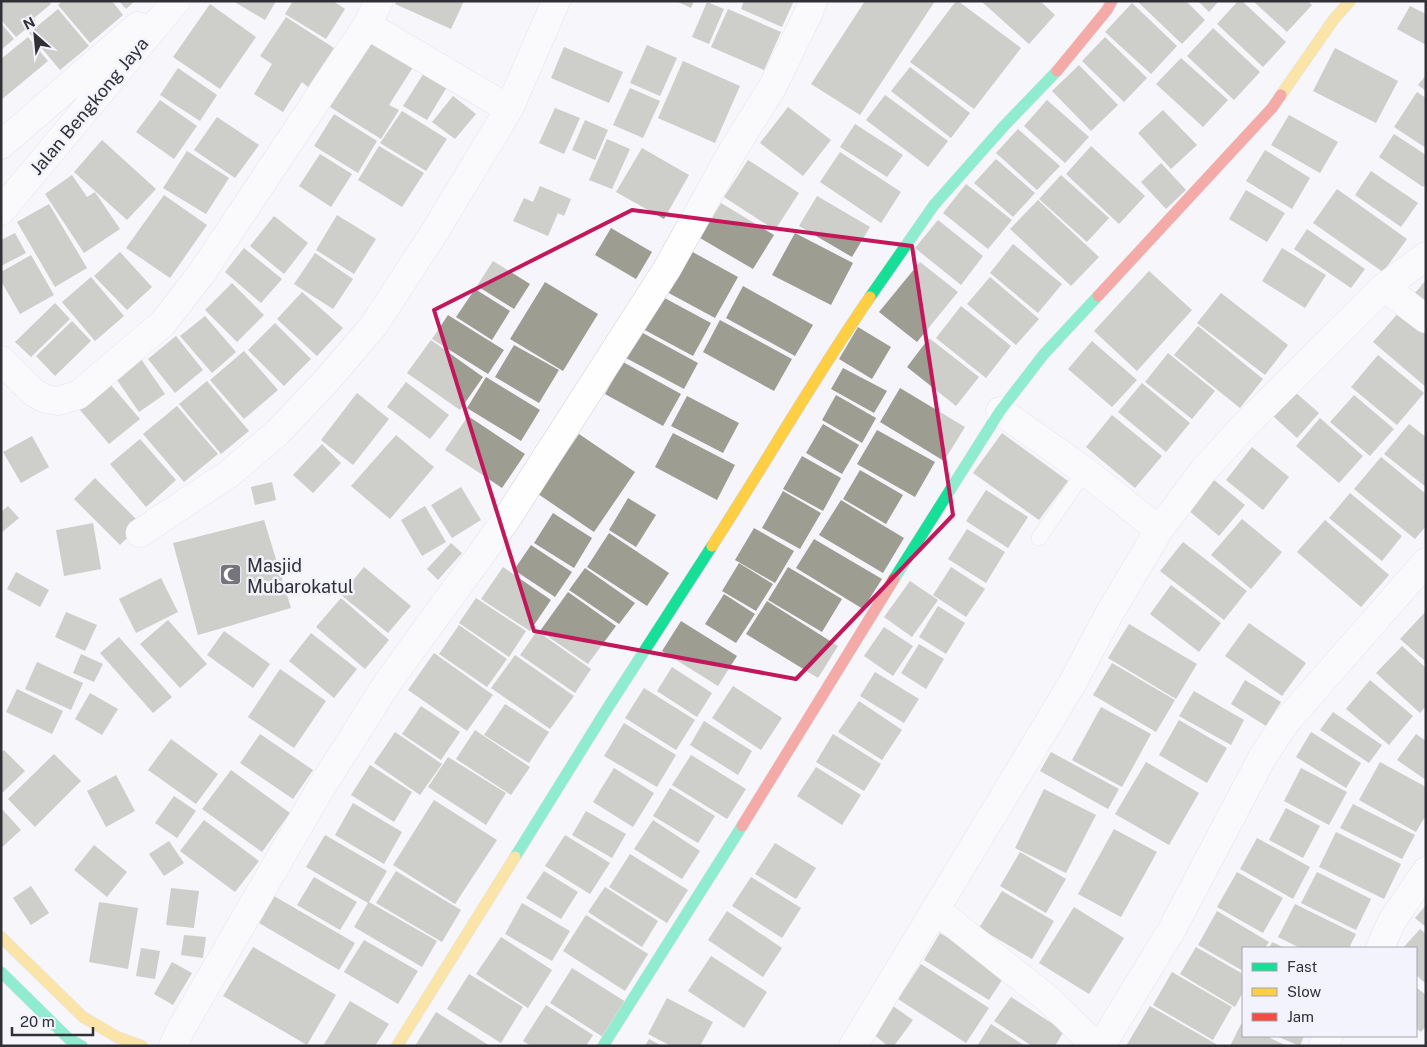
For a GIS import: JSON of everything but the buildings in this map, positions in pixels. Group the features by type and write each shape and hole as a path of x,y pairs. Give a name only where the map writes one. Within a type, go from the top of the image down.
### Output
{"street":[{"path":"2,142 169,1"},
{"name":"Jalan Bengkong Jaya","path":"1,211 176,1"},
{"path":"1,360 33,392 45,398 58,401 78,395 163,324 201,274 367,25 380,1"},
{"path":"140,533 230,473 278,432 328,379 374,325 434,233 509,109 556,1"},
{"path":"174,1046 181,1029 319,791 383,690 506,520 667,268 732,152 773,86 813,1"},
{"path":"397,1046 605,712 757,476 837,345 934,205 1004,126 1063,64 1107,10 1112,1"},
{"path":"604,1046 1000,411 1044,354 1272,108 1334,19 1350,1"},
{"path":"367,25 509,109"},
{"path":"853,1046 1073,682 1109,614 1159,530 1204,471 1245,425 1384,287 1426,256"},
{"path":"1384,287 1426,319"},
{"path":"1000,411 1085,471 1159,530"},
{"path":"1101,1046 1171,931 1262,758 1286,723 1426,562"},
{"path":"1380,947 1392,921 1426,871"},
{"path":"936,910 1048,999 1096,1046"},
{"path":"1,936 83,1018 142,1046"},
{"path":"1,972 71,1044"}],"lane":[{"path":"1039,538 1085,471"}],"highlighted area":[{"path":"632,210 912,246 953,515 796,679 534,631 434,310"}],"traffic: fast":[{"path":"870,297 934,205 1004,126 1057,71"},
{"path":"894,579 1000,411 1044,354 1098,296"},
{"path":"515,857 605,712 712,546"},
{"path":"603,1046 742,826"},
{"path":"1,972 69,1039 82,1046"}],"traffic: slow":[{"path":"1281,95 1334,19 1350,1"},
{"path":"712,546 870,297"},
{"path":"397,1046 515,857"},
{"path":"1,937 83,1017 117,1037 142,1046"}],"traffic: jam":[{"path":"1057,71 1107,10 1112,1"},
{"path":"1098,296 1272,108 1281,95"},
{"path":"742,826 894,579"}],"place":[{"name":"Masjid Mubarokatul","path":"231,575"}]}
